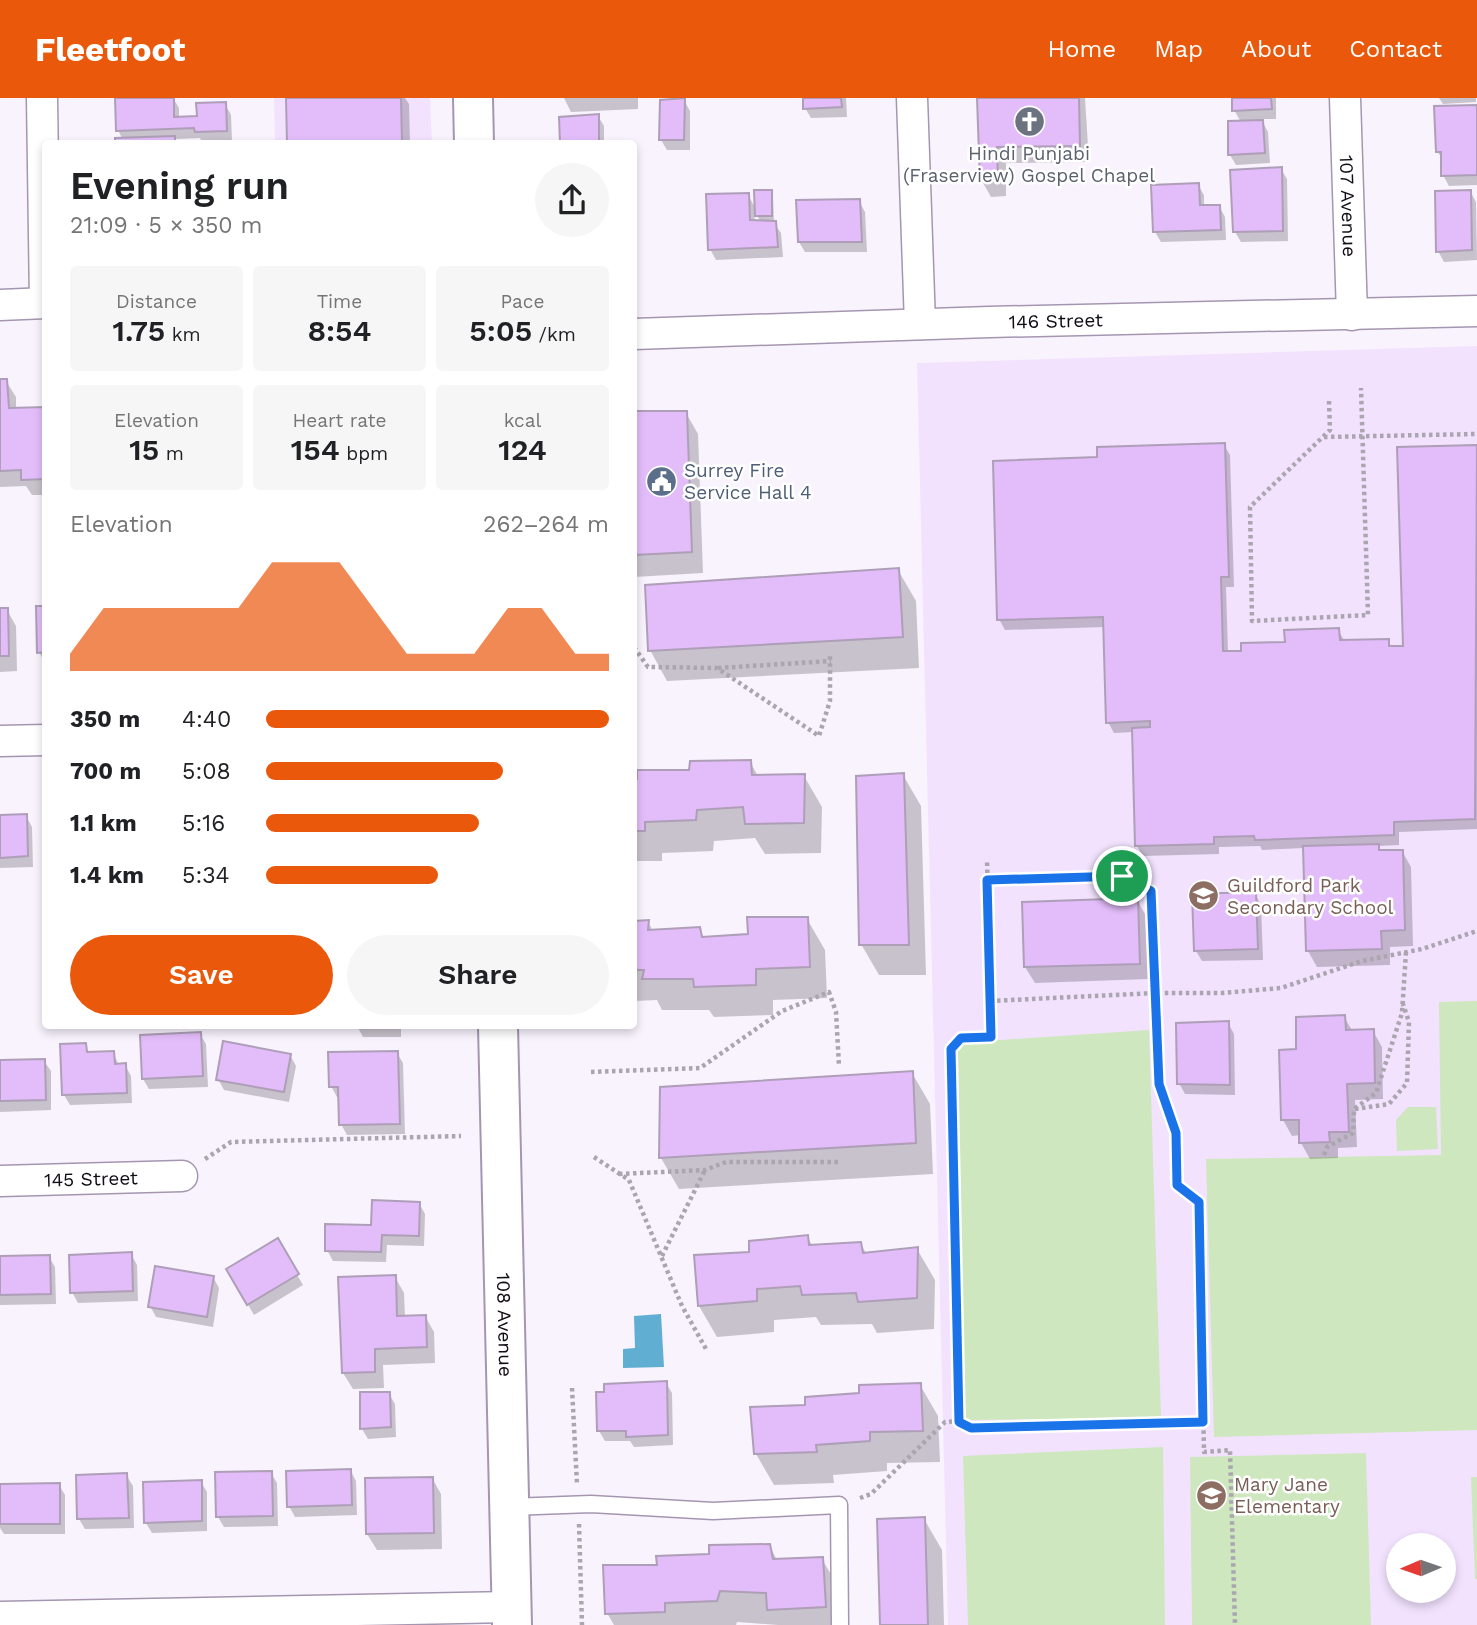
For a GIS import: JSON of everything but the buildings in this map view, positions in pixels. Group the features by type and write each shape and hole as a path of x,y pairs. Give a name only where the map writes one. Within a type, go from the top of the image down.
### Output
{"main road":[{"path":"473,98 474,140"},
{"name":"108 Avenue","path":"498,1029 512,1616"}],"street":[{"path":"42,98 43,140"},
{"path":"912,98 920,324"},
{"name":"107 Avenue","path":"1345,98 1352,315"},
{"path":"0,305 42,303"},
{"name":"146 Street","path":"637,334 920,324 1477,311"},
{"path":"0,741 42,740"},
{"name":"145 Street","path":"0,1181 182,1176"},
{"path":"0,1617 512,1616"}],"lane":[{"path":"510,1507 591,1504 713,1511 839,1505 841,1625"}],"path":[{"path":"1329,401 1329,430 1324,438 1250,507 1252,621 1368,615 1361,388"},
{"path":"1324,438 1477,435"},
{"path":"637,651 648,667 717,668 830,658 831,701 819,737 717,668"},
{"path":"959,1422 951,1049 961,1038 991,1037 986,859"},
{"path":"987,880 1122,876 1151,891 1159,1084 1176,1133 1177,1185 1199,1202 1204,1452 1230,1450 1235,1625"},
{"path":"990,1001 1155,993 1222,993 1282,988 1362,961 1406,953 1477,931"},
{"path":"1354,1109 1376,1093 1402,1013 1406,953"},
{"path":"591,1072 701,1068 782,1011 829,992 836,1012 839,1066"},
{"path":"1354,1109 1389,1104 1407,1083 1409,1022 1403,1002"},
{"path":"1325,1156 1327,1147 1353,1133 1354,1109"},
{"path":"182,1176 231,1142 461,1136"},
{"path":"594,1157 629,1180 682,1306 706,1349"},
{"path":"618,1174 705,1170 726,1163 841,1162"},
{"path":"661,1257 705,1170"},
{"path":"839,1505 871,1494 945,1422 959,1422 971,1428 1203,1422"}],"shaded area":[{"path":"274,98 430,98 432,140 275,140"},
{"name":"Guildford Park Secondary School","path":"1477,346 1477,1625 948,1625 917,363"}],"green space":[{"path":"1477,1001 1477,1430 1214,1437 1206,1159 1441,1155 1439,1002"},
{"path":"1149,1030 1161,1418 964,1420 957,1043"},
{"path":"1408,1107 1436,1107 1438,1149 1397,1151 1396,1120"},
{"path":"1163,1447 1165,1625 968,1625 963,1456"},
{"path":"1366,1453 1371,1625 1192,1625 1190,1457"},
{"path":"1471,1477 1477,1477 1477,1579 1475,1579"}],"water":[{"path":"661,1314 664,1367 623,1368 623,1349 635,1348 634,1316"}],"place":[{"name":"Hindi Punjabi (Fraserview) Gospel Chapel","path":"1029,122"},
{"name":"Surrey Fire Service Hall 4","path":"661,481"},
{"name":"Guildford Park Secondary School","path":"1204,896"},
{"name":"Mary Jane Elementary","path":"1211,1495"}],"route":[{"path":"1122,876 1151,891 1159,1084 1176,1133 1177,1185 1199,1202 1203,1422 971,1428 959,1422 951,1049 961,1038 991,1037 987,880 1122,876"}]}
